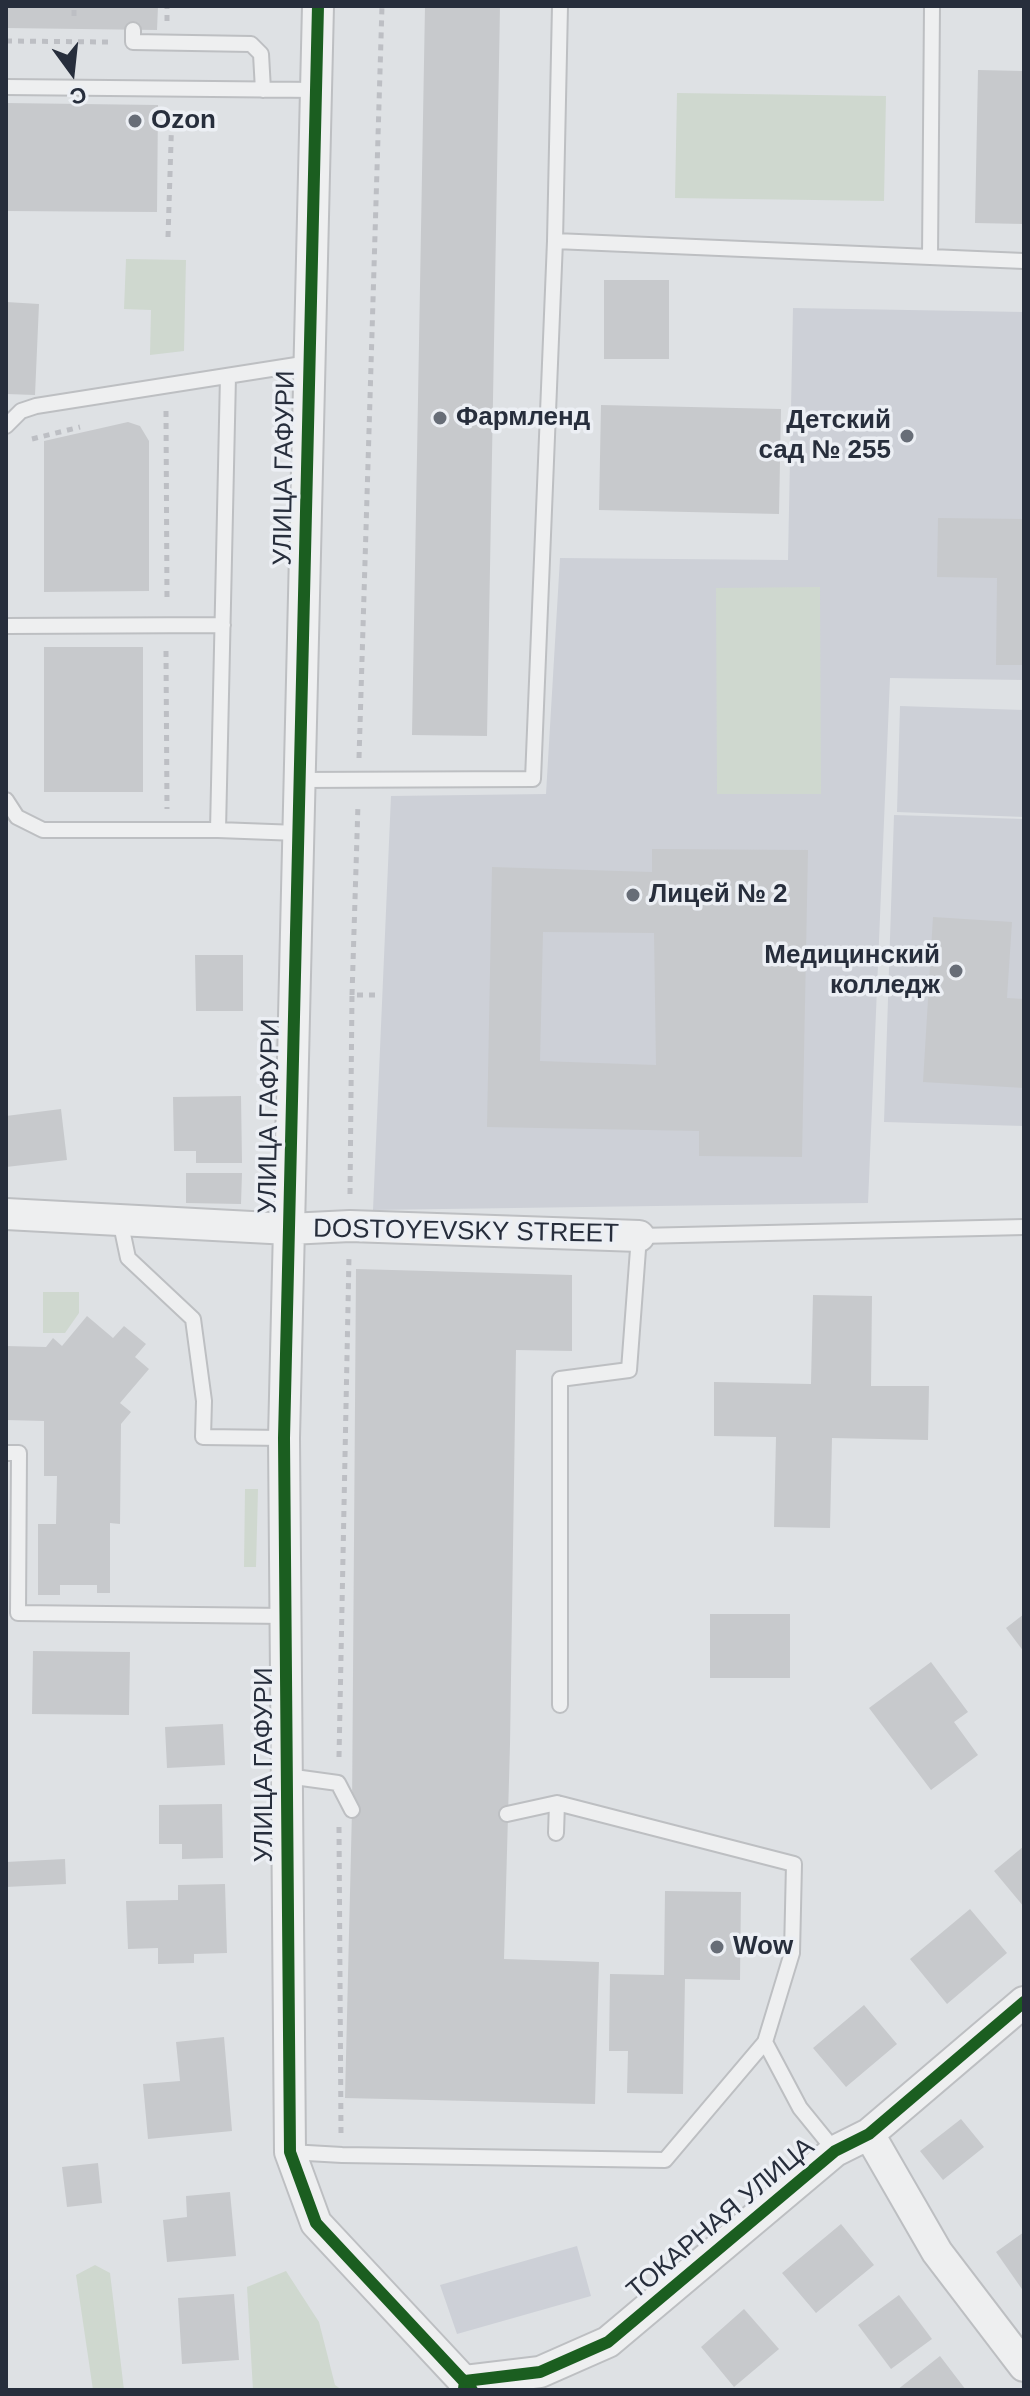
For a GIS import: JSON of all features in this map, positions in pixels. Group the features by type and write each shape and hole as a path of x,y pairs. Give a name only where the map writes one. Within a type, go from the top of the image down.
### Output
{"street":[{"name":"УЛИЦА ГАФУРИ","path":"318,6 284,1438 290,2152 316,2223 467,2387"},
{"name":"DOSTOYEVSKY STREET","path":"6,1214 289,1229 350,1226 639,1236"},
{"name":"ТОКАРНАЯ УЛИЦА","path":"467,2387 540,2372 608,2342 835,2151 869,2134 1024,2002"},
{"path":"869,2134 937,2252 1024,2366"}],"lane":[{"path":"299,780 533,779 555,241 560,6"},
{"path":"930,257 932,6"},
{"path":"133,36 251,44 261,54 263,90"},
{"path":"6,87 316,90"},
{"path":"555,241 1024,261"},
{"path":"6,426 21,411 36,406 309,363"},
{"path":"218,830 228,376"},
{"path":"6,626 223,625"},
{"path":"6,800 17,817 43,830 298,833"},
{"path":"120,1220 128,1258 193,1319 204,1401 203,1437 284,1438"},
{"path":"560,1705 560,1379 629,1370 639,1236 1024,1227"},
{"path":"6,1453 19,1453 18,1613 286,1616"},
{"path":"287,1776 338,1783 352,1810"},
{"path":"290,2152 665,2160 765,2042 792,1953 794,1864 557,1803 507,1814"},
{"path":"556,1833 557,1803"},
{"path":"765,2042 800,2108 835,2151"}],"path":[{"path":"74,6 74,16"},
{"path":"342,2155 338,1783 352,995 382,6"},
{"path":"6,41 133,36"},
{"path":"168,237 173,89"},
{"path":"352,995 381,995"}],"shaded area":[{"path":"677,93 886,96 884,201 675,198"},
{"path":"126,259 186,260 184,351 150,355 151,310 124,309"},
{"name":"Лицей № 2","path":"793,308 1024,312 1024,680 890,678 868,1203 373,1210 391,796 546,794 560,558 788,560"},
{"path":"820,587 821,794 717,794 716,588"},
{"path":"900,706 1024,710 1024,817 897,812"},
{"name":"Медицинский колледж","path":"894,815 1024,819 1024,1126 884,1122"},
{"path":"43,1292 79,1292 79,1313 65,1333 43,1333"},
{"path":"245,1489 258,1489 256,1567 244,1567"},
{"path":"577,2246 591,2296 457,2334 440,2285"},
{"path":"95,2265 110,2273 124,2390 93,2390 76,2275"},
{"path":"286,2271 319,2322 335,2385 342,2390 253,2390 247,2287"}],"building":[{"path":"6,6 158,6 157,30 6,28"},
{"path":"425,6 500,6 487,736 412,735"},
{"path":"978,70 1024,71 1024,224 975,223"},
{"path":"6,103 158,105 157,212 6,211"},
{"path":"604,280 669,280 669,359 604,359"},
{"path":"6,302 39,304 35,395 6,394"},
{"path":"601,405 781,409 779,514 599,510"},
{"path":"128,422 140,426 149,441 149,591 44,592 44,441"},
{"path":"938,518 1024,519 1024,665 996,665 997,578 937,577"},
{"path":"44,647 143,647 143,792 44,792"},
{"path":"652,849 808,850 802,1157 699,1156 699,1131 487,1127 492,867 652,872","holes":["543,932 654,933 656,1065 540,1061"]},
{"path":"933,917 1012,922 1007,998 1024,999 1024,1088 923,1082"},
{"path":"195,955 243,955 243,1011 196,1011"},
{"path":"241,1096 242,1163 196,1163 196,1151 174,1151 173,1097"},
{"path":"61,1109 67,1160 6,1167 6,1116"},
{"path":"186,1173 242,1173 241,1204 186,1203"},
{"path":"356,1269 572,1275 572,1351 516,1350 504,1959 599,1962 595,2104 345,2098 352,1810"},
{"path":"813,1295 872,1296 871,1386 929,1386 928,1440 832,1438 830,1528 774,1527 776,1437 714,1436 714,1382 811,1384"},
{"path":"87,1316 113,1338 124,1326 146,1344 135,1357 149,1369 120,1403 131,1412 121,1424 120,1524 110,1523 110,1593 97,1593 97,1585 60,1585 60,1595 38,1595 38,1524 56,1524 57,1476 44,1476 44,1421 6,1420 6,1346 46,1347 53,1338 62,1346"},
{"path":"710,1614 790,1614 790,1678 710,1678"},
{"path":"1024,1614 1024,1652 1006,1628"},
{"path":"33,1651 130,1652 129,1715 32,1714"},
{"path":"931,1662 968,1712 954,1722 978,1755 931,1790 869,1708"},
{"path":"223,1724 225,1765 167,1768 165,1727"},
{"path":"222,1804 223,1858 182,1859 182,1844 159,1844 159,1805"},
{"path":"1024,1846 1024,1907 994,1871"},
{"path":"65,1859 66,1884 6,1887 6,1862"},
{"path":"225,1884 227,1953 194,1954 194,1963 158,1964 158,1948 128,1949 126,1901 178,1900 178,1885"},
{"path":"665,1891 741,1892 740,1980 685,1979 683,2094 627,2093 628,2051 609,2051 610,1974 664,1975"},
{"path":"970,1909 1007,1953 947,2004 910,1959"},
{"path":"864,2005 897,2044 846,2087 813,2048"},
{"path":"224,2037 232,2131 148,2139 143,2084 180,2081 176,2042"},
{"path":"961,2119 984,2147 943,2180 920,2151"},
{"path":"98,2163 102,2203 67,2207 62,2167"},
{"path":"230,2192 236,2256 167,2262 163,2220 187,2217 186,2196"},
{"path":"841,2224 874,2265 816,2313 782,2273"},
{"path":"1024,2232 1024,2292 996,2252"},
{"path":"234,2294 239,2360 182,2364 178,2298"},
{"path":"899,2295 932,2339 891,2369 858,2325"},
{"path":"744,2309 779,2349 734,2387 701,2347"},
{"path":"940,2356 966,2390 897,2390"}],"cycle path":[{"path":"318,6 284,1438 290,2152 316,2223 472,2390"},
{"path":"464,2389 465,2381 540,2372 608,2342 835,2151 869,2134 1024,2002"}],"place":[{"name":"Ozon","path":"135,121"},
{"name":"Фармленд","path":"440,418"},
{"name":"Детский сад № 255","path":"907,436"},
{"name":"Лицей № 2","path":"633,895"},
{"name":"Медицинский колледж","path":"956,971"},
{"name":"Wow","path":"717,1947"}]}
